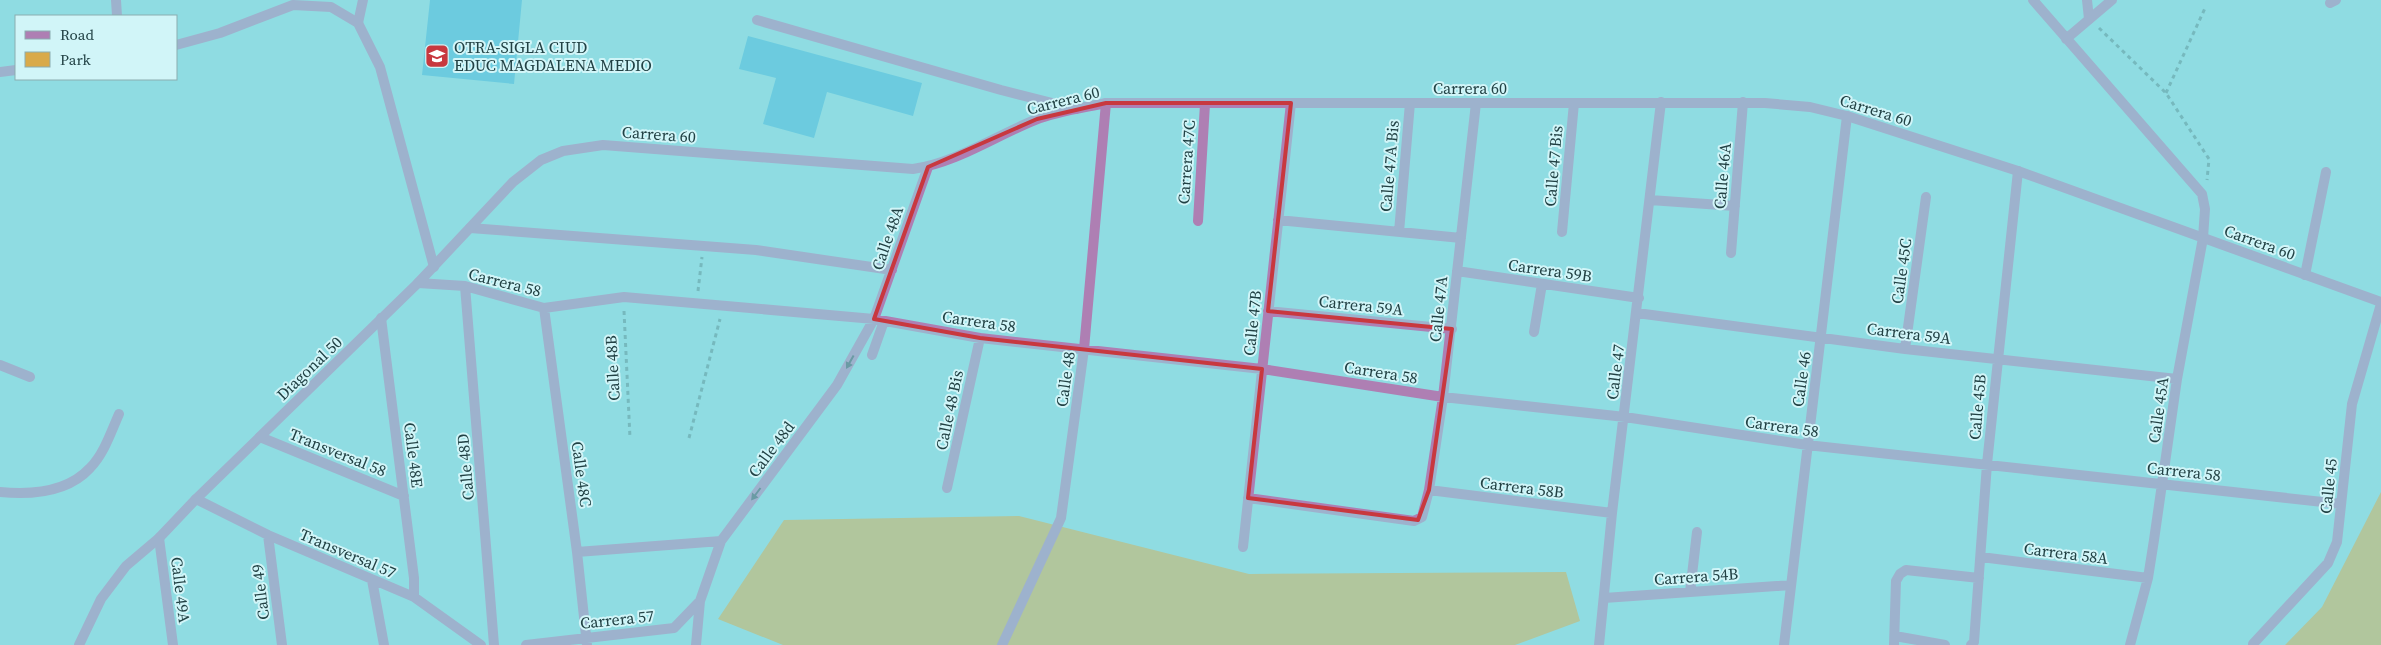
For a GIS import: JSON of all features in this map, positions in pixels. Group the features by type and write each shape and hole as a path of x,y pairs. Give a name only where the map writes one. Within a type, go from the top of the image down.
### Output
{"street":[{"path":"116,0 117,15"},
{"path":"358,23 363,0"},
{"path":"2033,0 2202,194"},
{"path":"2087,0 2090,19"},
{"path":"2066,39 2112,0"},
{"path":"178,44 220,33 293,5 331,7 358,23 380,67 434,267"},
{"path":"757,20 1001,90 1076,109"},
{"path":"0,72 15,70"},
{"name":"Calle 47","path":"1599,645 1612,513 1625,417 1661,102"},
{"name":"Carrera 60","path":"541,160 563,151 603,145 913,169 928,167 1037,119 1106,104 1744,102 1810,107 1847,116 2018,171 2381,303"},
{"name":"Calle 46A","path":"1731,253 1744,102"},
{"name":"Calle 47B","path":"1243,547 1291,103"},
{"name":"Calle 47A Bis","path":"1398,232 1410,103"},
{"name":"Calle 47A","path":"1248,498 1414,520 1422,516 1429,490 1452,329 1476,103"},
{"name":"Calle 47 Bis","path":"1562,232 1574,103"},
{"name":"Calle 48","path":"1002,645 1061,518 1084,348 1106,104"},
{"name":"Carrera 47C","path":"1198,221 1205,104"},
{"name":"Calle 46","path":"1784,645 1847,116"},
{"name":"Diagonal 50","path":"79,645 100,599 126,566 159,538 196,499 418,283 512,182 541,160"},
{"name":"Calle 48A","path":"879,320 892,270 928,167"},
{"name":"Calle 45B","path":"1971,645 1974,642 1996,358 2018,171"},
{"path":"2305,275 2326,172"},
{"name":"Calle 45A","path":"2130,645 2148,578 2177,379 2203,238 2205,209 2202,194"},
{"name":"Calle 45C","path":"1905,349 1926,197"},
{"path":"1650,200 1735,206"},
{"path":"1278,220 1461,238"},
{"path":"470,228 756,250 892,270"},
{"name":"Carrera 59B","path":"1457,271 1639,298"},
{"name":"Carrera 58","path":"418,283 465,286 544,308 624,297 879,320 980,338 1084,348 1262,370 1443,396 1625,417 1807,446 1987,464 2340,504"},
{"path":"1534,332 1542,284"},
{"name":"Calle 48D","path":"465,286 494,645"},
{"name":"Calle 45","path":"2254,644 2328,563 2337,542 2352,404 2381,303"},
{"name":"Calle 48C","path":"544,308 577,552 586,641"},
{"name":"Carrera 59A","path":"1268,311 1452,329"},
{"name":"Carrera 59A","path":"1637,313 1905,349 2177,379"},
{"name":"Calle 48E","path":"381,318 414,578 414,597"},
{"path":"872,355 879,320"},
{"name":"Calle 48d","path":"700,600 721,541 837,385 879,320"},
{"name":"Calle 48 Bis","path":"947,488 980,338"},
{"path":"0,365 30,377"},
{"path":"0,492 21,494 46,493 73,482 90,468 104,447 119,414"},
{"name":"Transversal 58","path":"260,437 404,496"},
{"name":"Carrera 58B","path":"1429,490 1612,513"},
{"name":"Transversal 57","path":"196,499 268,535 414,597 481,645"},
{"path":"1690,592 1697,532"},
{"name":"Calle 49","path":"268,535 282,645"},
{"name":"Calle 49A","path":"159,538 173,645"},
{"path":"577,552 721,541"},
{"name":"Carrera 58A","path":"1981,557 2148,578"},
{"path":"1944,645 1894,641 1896,581 1900,574 1906,570 1979,578"},
{"path":"372,580 384,645"},
{"name":"Carrera 54B","path":"1604,598 1791,585"},
{"path":"696,645 700,600"},
{"name":"Carrera 57","path":"526,645 586,641 674,628 700,600"}],"path":[{"path":"2166,93 2206,6"},
{"path":"2090,19 2166,93 2209,159 2208,174 2202,194"},
{"path":"697,304 703,247"},
{"name":"Calle 48B","path":"624,297 630,438"},
{"path":"689,438 723,306"}],"highlighted area":[{"path":"1106,103 1291,103 1268,311 1452,329 1429,490 1418,520 1248,498 1262,369 980,338 874,319 928,167 1037,119"}],"green space":[{"path":"2381,492 2381,645 2285,645 2322,607"},
{"path":"1019,516 1249,574 1566,572 1580,621 1515,645 783,645 718,619 784,520"}],"building":[{"path":"430,0 522,0 514,84 422,75"},
{"path":"748,36 922,83 913,116 827,92 814,138 763,124 776,78 739,69"}],"place":[{"name":"OTRA-SIGLA CIUD EDUC MAGDALENA MEDIO","path":"437,56"}]}
